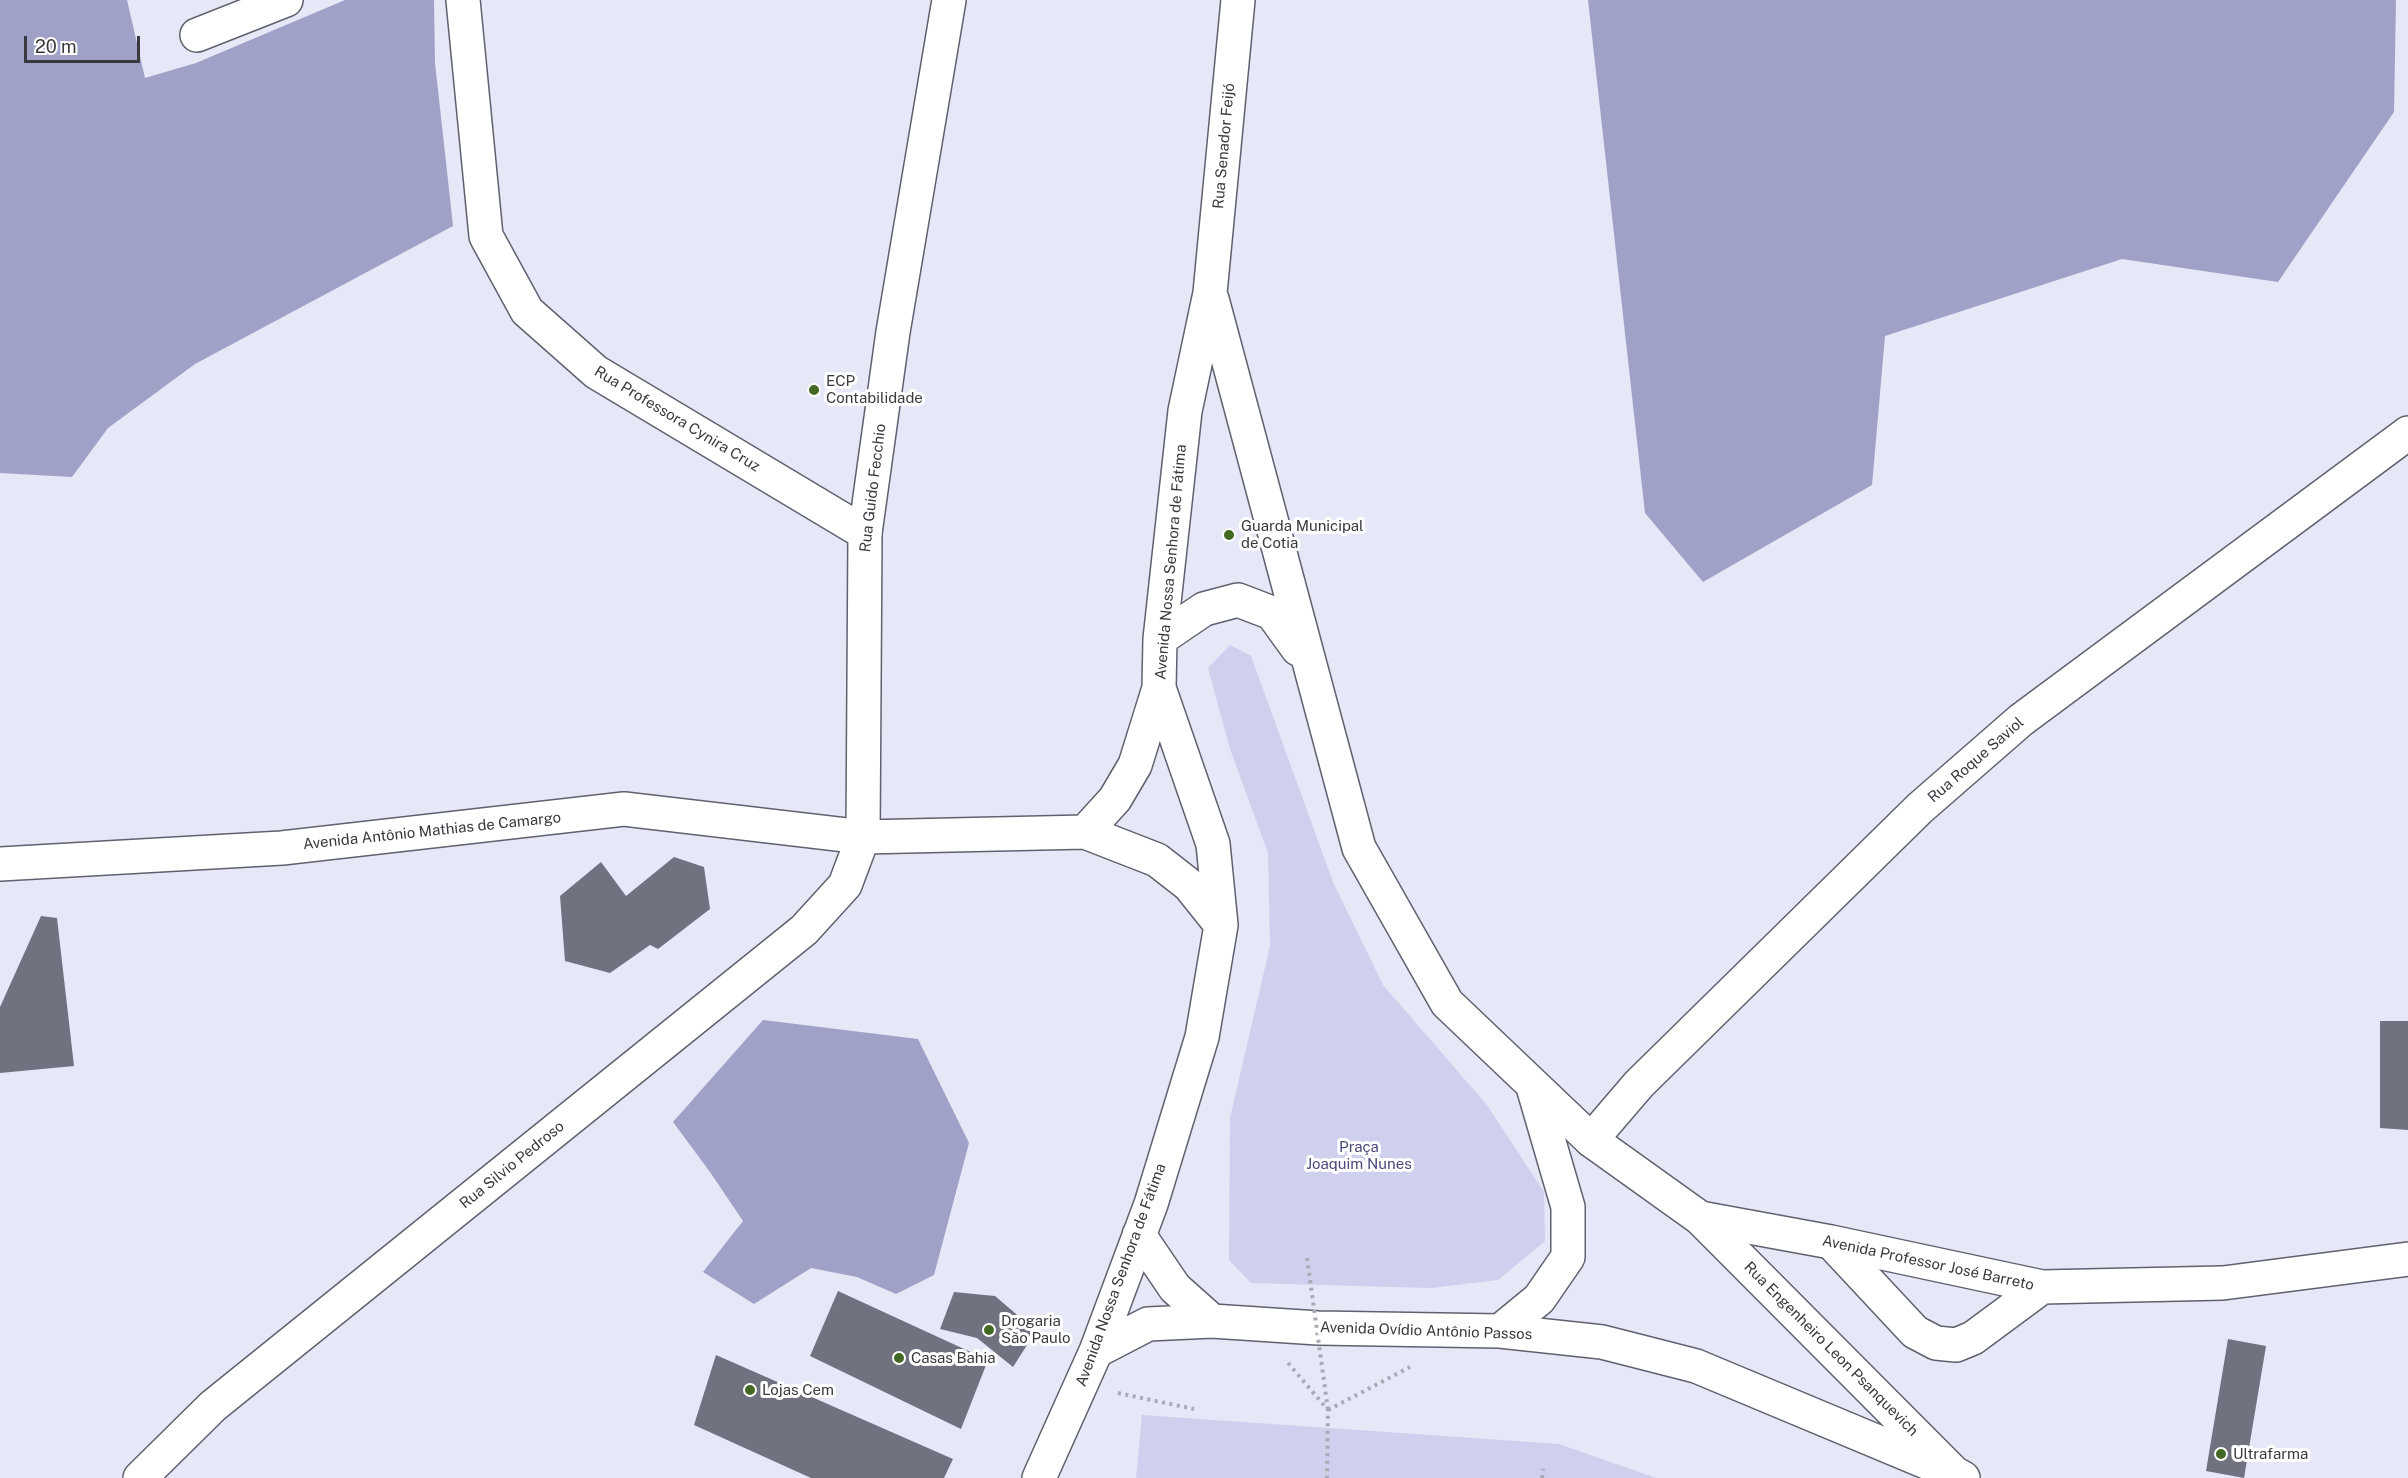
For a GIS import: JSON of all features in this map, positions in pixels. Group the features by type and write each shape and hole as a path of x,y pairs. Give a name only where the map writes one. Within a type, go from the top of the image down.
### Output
{"main road":[{"path":"197,35 286,0"},
{"name":"Rua Professora Cynira Cruz","path":"464,0 486,236 527,311 596,372 865,533"},
{"name":"Rua Guido Fecchio","path":"863,837 865,533 893,332 949,0"},
{"name":"Rua Senador Feijó","path":"1210,293 1238,0"},
{"name":"Avenida Nossa Senhora de Fátima","path":"1039,1478 1096,1351 1151,1204 1202,1037 1221,925 1213,844 1159,688 1160,639 1185,411 1210,293"},
{"name":"Rua Engenheiro Leon Psanquevich","path":"1210,293 1359,848 1447,1003 1591,1140 1700,1218 1957,1476"},
{"name":"Rua Roque Saviol","path":"1591,1140 1639,1084 1911,816 2021,720 2408,433"},
{"path":"1160,639 1204,609 1238,600 1272,613 1308,662"},
{"path":"1159,688 1136,765 1115,799 1085,832 1157,860 1189,885 1221,925"},
{"name":"Avenida Antônio Mathias de Camargo","path":"0,864 282,848 624,809 863,837 1085,832"},
{"name":"Rua Silvio Pedroso","path":"140,1478 213,1406 804,930 844,885 863,837"},
{"path":"1500,1331 1539,1299 1568,1257 1568,1207 1532,1086"},
{"name":"Avenida Professor José Barreto","path":"1700,1218 1831,1242 2042,1287 2223,1282 2408,1259"},
{"path":"1139,1235 1174,1288 1212,1321"},
{"path":"1831,1242 1916,1332 1936,1342 1956,1345 1973,1338 2042,1287"},
{"name":"Avenida Ovídio Antônio Passos","path":"1096,1351 1148,1324 1212,1321 1318,1328 1500,1331 1602,1342 1696,1366 1957,1476"}],"path":[{"path":"1307,1258 1328,1410 1327,1478"},
{"path":"1254,1323 1328,1410"},
{"path":"1328,1410 1418,1362"},
{"path":"1117,1392 1194,1409"},
{"path":"1542,1478 1543,1469"}],"green space":[{"name":"Praça Joaquim Nunes","path":"1230,645 1251,656 1333,882 1383,985 1487,1105 1544,1192 1545,1241 1498,1280 1431,1288 1251,1283 1229,1260 1230,1118 1270,946 1268,853 1230,749 1208,668"},
{"path":"1142,1415 1559,1444 1656,1478 1136,1478"}],"shaded area":[{"path":"0,0 127,0 145,78 196,63 345,0 434,0 435,63 453,226 195,364 108,428 72,477 0,473"},
{"path":"1588,0 2396,0 2394,112 2278,282 2122,259 1885,336 1872,485 1703,582 1645,513"},
{"path":"763,1020 918,1039 969,1143 934,1275 896,1294 857,1277 811,1268 754,1304 703,1272 743,1221 673,1122"}],"building":[{"path":"674,857 704,867 710,909 658,949 650,945 610,973 565,961 560,896 601,862 626,896"},
{"path":"41,916 57,918 74,1066 0,1073 0,1007"},
{"path":"2380,1021 2408,1021 2408,1130 2380,1128"},
{"name":"Casas Bahia","path":"838,1291 988,1360 961,1429 810,1356"},
{"name":"Drogaria São Paulo","path":"954,1292 995,1296 1036,1331 1013,1367 977,1338 940,1329"},
{"path":"2228,1339 2266,1346 2244,1478 2206,1471"},
{"name":"Lojas Cem","path":"716,1355 953,1459 944,1478 811,1478 694,1425"}],"place":[{"name":"ECP Contabilidade","path":"814,390"},
{"name":"Guarda Municipal de Cotia","path":"1229,535"},
{"name":"Drogaria São Paulo","path":"989,1330"},
{"name":"Casas Bahia","path":"899,1358"},
{"name":"Lojas Cem","path":"750,1390"},
{"name":"Ultrafarma","path":"2221,1454"}]}
